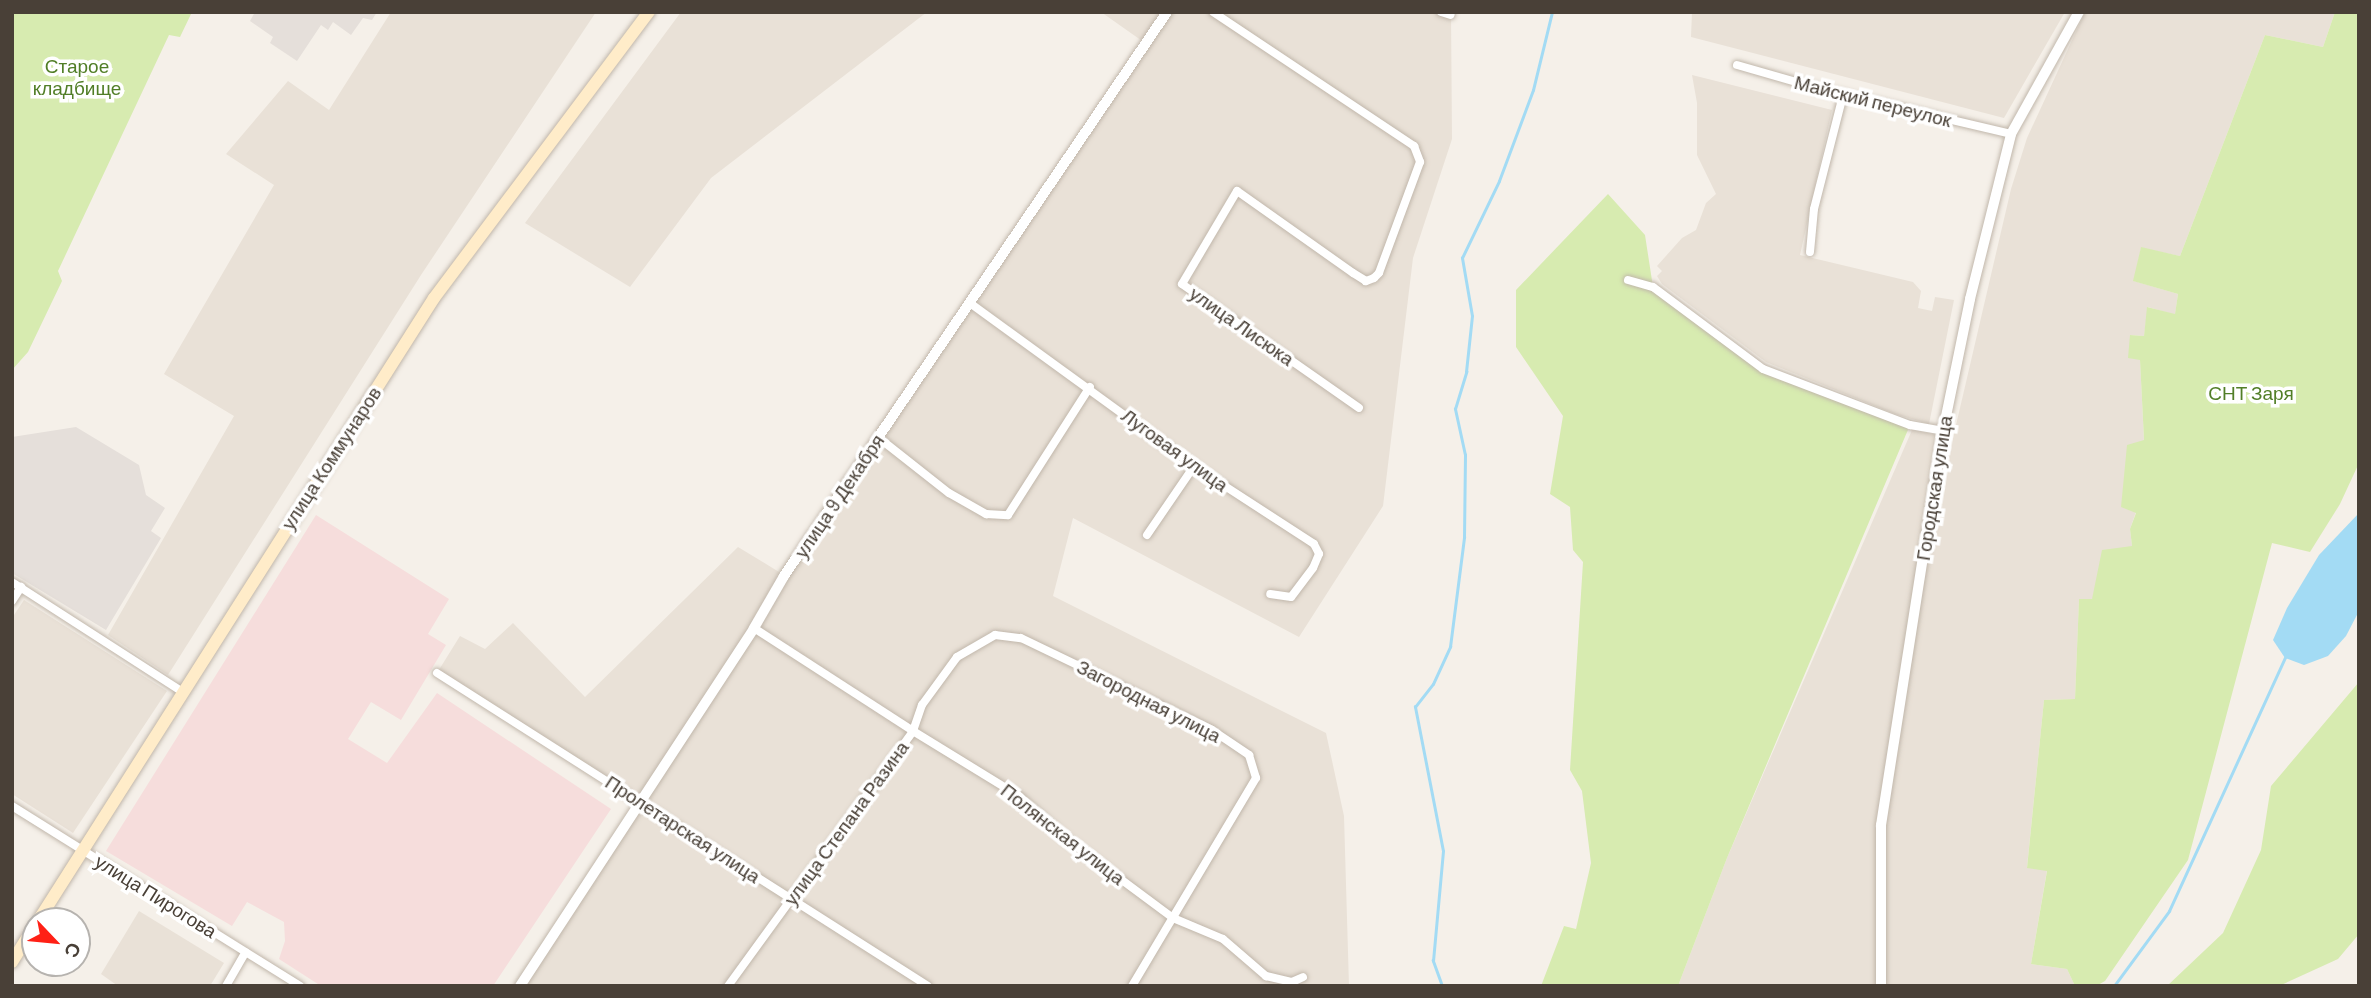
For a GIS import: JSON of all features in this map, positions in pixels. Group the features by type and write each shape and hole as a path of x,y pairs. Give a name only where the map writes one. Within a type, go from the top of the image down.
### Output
{"main road":[{"name":"улица Коммунаров","path":"46,907 181,691 434,298 649,12"}],"street":[{"name":"улица 9 Декабря","path":"520,986 754,628 784,576 1167,12"},
{"name":"улица Лисюка","path":"1213,12 1414,146 1420,162 1379,274 1366,281 1237,191 1182,284 1359,408"},
{"path":"1441,12 1451,15"},
{"name":"Городская улица","path":"1881,986 1881,825 1943,431 1970,299 2011,134 2079,12"},
{"name":"Майский переулок","path":"1737,65 1843,95 2011,134"},
{"path":"1810,252 1814,209 1843,95"},
{"path":"1628,280 1653,287 1763,369 1910,425 1943,431"},
{"name":"Луговая улица","path":"970,303 1090,387 1194,466 1314,544 1319,554 1313,568 1291,597 1270,594"},
{"path":"879,438 949,493 986,514 1008,515 1090,387"},
{"path":"1147,536 1194,466"},
{"path":"12,582 181,691"},
{"path":"12,601 21,587"},
{"name":"Полянская улица","path":"754,628 913,732 1019,796 1068,840 1173,918 1223,939 1266,976 1292,982 1303,977"},
{"name":"Загородная улица","path":"957,657 995,635 1021,638 1212,730 1249,755 1256,778 1132,986"},
{"name":"улица Степана Разина","path":"727,986 913,732 922,705 957,657"},
{"name":"Пролетарская улица","path":"437,673 928,986"},
{"name":"улица Пирогова","path":"12,806 300,986"},
{"path":"226,986 246,952"}],"shaded area":[{"path":"255,12 377,12 372,20 363,18 351,35 333,22 328,30 321,25 297,61 270,43 273,37 250,21"},
{"path":"391,12 596,12 421,275 168,675 108,635 234,416 164,374 274,185 226,154 288,81 329,110"},
{"path":"681,12 927,12 711,178 630,287 525,223"},
{"path":"1101,12 1451,12 1452,139 1413,258 1383,506 1299,637 1073,518 1053,596 1326,733 1344,816 1349,986 520,986 641,802 437,673 460,636 485,649 513,623 585,697 738,547 784,575 1145,43"},
{"path":"1692,12 2065,12 2004,118 1691,37"},
{"path":"2085,12 2335,12 2323,47 2265,35 2180,256 2141,248 2134,281 2178,294 2175,315 2148,307 2144,336 2131,335 2140,359 2144,441 2127,446 2136,512 2130,529 2132,546 2092,599 2079,599 2075,699 2044,700 2027,867 2047,870 2031,964 2067,969 2075,986 1678,986 1727,858 1912,430 1953,438 2011,189 2027,138"},
{"path":"1692,75 1832,110 1800,255 1913,282 1921,291 1918,308 1932,311 1935,297 1954,300 1929,424 1895,414 1766,362 1662,284 1657,276 1662,271 1657,266 1682,238 1696,230 1706,203 1716,194 1697,155 1697,103"},
{"path":"76,427 139,465 146,495 165,508 151,531 161,538 106,630 12,573 12,437"},
{"path":"316,515 449,599 428,634 446,645 401,720 371,702 348,739 387,763 437,693 611,809 493,986 321,986 279,959 285,941 284,922 247,902 232,926 106,851"},
{"path":"24,600 167,691 73,833 12,794 12,618"},
{"path":"139,911 224,963 210,986 118,986 101,974"}],"green space":[{"name":"Старое кладбище","path":"12,12 192,12 180,37 169,35 58,271 62,281 28,352 12,370"},
{"name":"СНТ Заря","path":"2335,12 2359,12 2359,463 2340,504 2310,552 2272,543 2188,860 2105,981 2096,986 2075,986 2067,969 2031,964 2047,871 2027,868 2044,700 2075,699 2079,599 2092,599 2102,550 2132,546 2130,529 2136,513 2121,507 2127,445 2144,440 2140,360 2128,358 2130,335 2144,336 2147,307 2175,314 2178,294 2133,281 2141,247 2180,256 2265,35 2323,47"},
{"path":"1608,194 1645,235 1653,287 1752,362 1910,425 1727,858 1678,986 1541,986 1564,926 1576,929 1591,863 1582,791 1570,770 1583,562 1573,550 1570,507 1550,494 1563,416 1516,347 1516,290"},
{"path":"2359,682 2359,934 2338,959 2279,986 2167,986 2223,933 2261,850 2271,786"}],"water":[{"path":"2359,513 2359,611 2346,636 2328,656 2304,665 2285,658 2273,640 2287,608 2319,555"}],"waterway":[{"path":"1442,986 1433,961 1443,851 1415,707 1433,684 1450,647 1464,537 1465,455 1455,409 1466,372 1472,316 1462,258 1499,181 1533,90 1552,12"},
{"path":"2114,986 2169,911 2286,656"}]}
